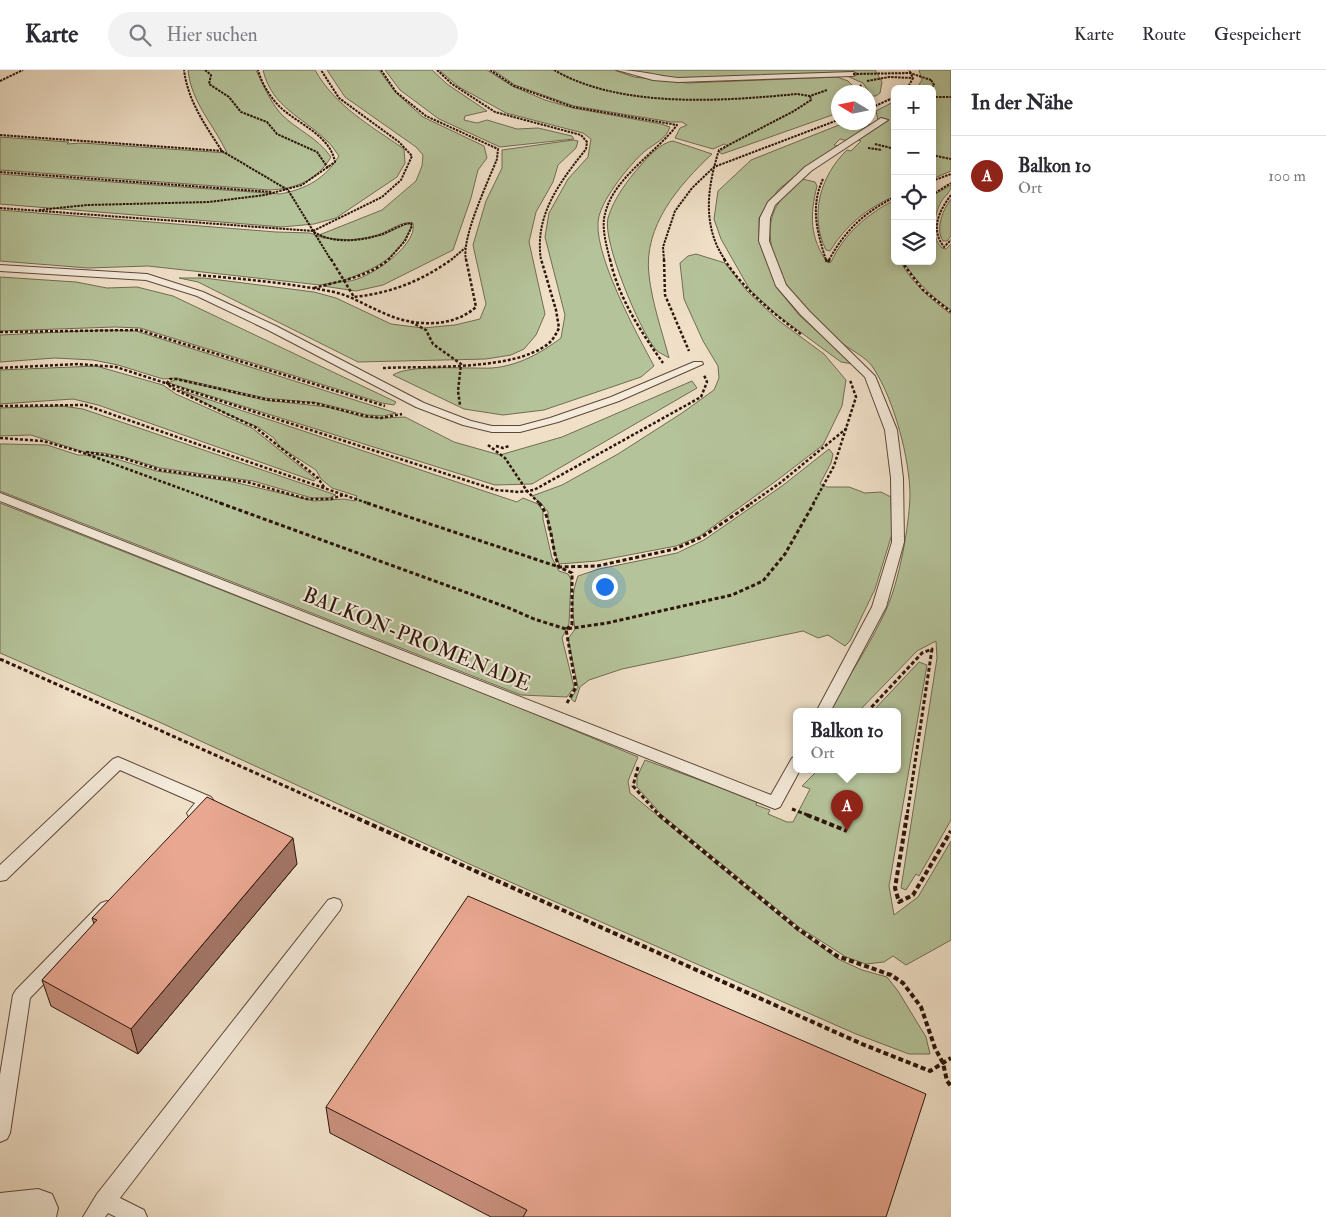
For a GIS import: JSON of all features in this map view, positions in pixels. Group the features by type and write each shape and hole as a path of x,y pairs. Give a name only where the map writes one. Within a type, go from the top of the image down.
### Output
{"street":[{"path":"0,1213 38,1208 36,1217"}],"lane":[{"path":"621,70 653,78 678,80 853,74"},
{"path":"826,708 879,607 898,542 897,478 891,430 870,376 805,313 781,286 764,241 765,218 771,204 808,169 884,120"},
{"path":"0,268 147,276 200,294 420,405 460,421 492,428 520,429 554,420 615,399 698,364"},
{"name":"BALKON-PROMENADE","path":"0,497 341,630 775,803 793,769"},
{"path":"0,875 118,763 206,802 186,823"},
{"path":"0,1134 5,1072 22,995 119,895"},
{"path":"137,1217 99,1209 334,906"}],"path":[{"path":"0,81 23,70"},
{"path":"184,70 184,81 197,112 222,151"},
{"path":"205,70 211,75 210,84 229,97 241,112 267,122 277,134 317,152 328,168"},
{"path":"34,211 82,205 211,202 263,196 288,190 311,180 334,162 333,151 325,142 280,107 270,95 258,70"},
{"path":"0,208 313,231 371,204 386,194 398,184 405,174 412,156 399,142 339,98 321,70"},
{"path":"193,275 314,288 354,297 383,313 408,320 440,322 458,320 469,315 476,307 475,291 465,255 466,247 468,236 497,159 498,149 426,116 396,92 381,70"},
{"path":"353,370 492,363 517,358 547,344 559,328 556,307 541,258 540,230 548,203 558,184 586,149 587,142 581,135 495,112 452,84 437,70"},
{"path":"490,70 514,86 573,107 677,125 669,138 657,146 623,182 604,214 605,238 616,281 653,350 672,376"},
{"path":"909,70 913,78 909,85"},
{"path":"853,74 900,72 918,74 934,83 933,85"},
{"path":"805,338 775,315 748,290 717,248 708,220 714,167 719,150 794,111 811,100 810,96"},
{"path":"936,97 951,97"},
{"path":"876,106 891,99"},
{"path":"0,368 98,364 116,367 496,490 519,492 534,490 701,397 708,382 686,347 665,295 663,247 675,211 692,188 714,167 831,123"},
{"path":"0,135 222,151 288,190 354,297"},
{"path":"842,148 819,186 816,204 815,221 818,237 828,263 838,242 850,226 891,199"},
{"path":"936,156 951,159"},
{"path":"0,172 275,193"},
{"path":"936,180 951,174"},
{"path":"936,192 951,183"},
{"path":"951,195 944,203 938,220 937,236 944,247 951,240"},
{"path":"313,231 316,235 324,237 352,239 381,235 408,223 411,223 412,226 402,248 390,259 368,272 343,281 314,288"},
{"path":"354,297 382,294 402,288 440,270 466,247"},
{"path":"903,265 912,279 936,302 951,312"},
{"path":"408,320 426,330 433,344 461,364"},
{"path":"0,332 139,330 379,405 399,408 420,405"},
{"path":"460,421 458,392 461,364"},
{"path":"0,438 43,441 80,452 509,608 534,620 566,629 607,623 732,595 763,581 785,554 834,466 856,398 848,376"},
{"path":"167,383 170,379 176,378 269,400 314,403 381,418 398,415 420,405"},
{"path":"167,383 172,388 255,427 318,478 324,488"},
{"path":"0,406 85,405 343,495 559,567 572,573 572,625 566,629"},
{"path":"559,567 597,566 642,557 675,549 702,537 780,483 847,428"},
{"path":"488,445 505,458 527,491 541,505 559,567"},
{"path":"80,452 126,459 160,470 247,482 269,487 294,497 311,500 332,500 343,495"},
{"path":"558,717 576,687 566,629"},
{"path":"871,708 922,653 932,649 895,888 899,902 913,895 951,831"},
{"path":"0,659 862,1044 930,1071 951,1058"},
{"path":"647,752 635,773 633,786 660,816 798,929 830,951 838,956 891,975 903,983 921,1007 947,1081 951,1086"},
{"path":"792,809 847,831"}],"green space":[{"path":"188,70 256,70 270,98 281,114 319,144 331,157 312,178 288,188 269,190 0,170 0,137 69,142 67,144 82,143 227,153 198,103 190,82"},
{"path":"263,70 315,70 323,83 343,105 404,149 405,163 397,177 336,218 314,224 282,227 0,204 0,174 280,194 314,182 328,171 339,156 329,143 281,103 273,94"},
{"path":"327,70 379,70 395,92 423,117 484,146 487,158 478,170 471,198 453,250 383,285 356,291 323,286 343,281 320,285 148,266 88,268 0,261 0,210 276,232 310,233 331,239 319,235 382,210 416,181 422,166 423,155 416,147 345,97","holes":["413,223 412,232 398,253 363,277 352,281 343,281 384,262 392,255 406,237 412,225 406,224 383,235 365,238 383,233 401,224"]},
{"path":"385,70 432,70 447,84 487,111 465,116 464,120 477,123 487,120 517,129 538,128 572,136 574,139 500,147 439,119 400,90"},
{"path":"439,70 487,70 512,86 545,100 573,108 670,127 663,138 643,153 623,175 607,198 599,216 598,231 608,270 627,314 654,366 641,377 544,410 503,415 464,409 393,375 412,369 492,368 520,362 537,354 561,338 565,315 545,237 549,213 568,179 588,157 591,139 583,133 506,113 459,87"},
{"path":"493,70 614,70 634,77 687,83 837,77 848,81 852,85 831,85 831,115 722,154 719,152 728,146 724,144 713,149 675,138 680,128 687,125 682,122 671,122 574,106 515,85"},
{"path":"627,70 875,70 882,82 880,93 876,96 876,85 864,85 849,77 849,75 855,75 852,72 669,79"},
{"path":"919,70 951,70 951,171 936,177 936,85 919,85 922,80"},
{"path":"891,103 891,198 858,218 843,233 830,251 826,250 818,224 818,210 824,184 838,160 847,150 851,151 861,141 858,140 889,120 882,118 878,120 876,111"},
{"path":"831,128 831,130 862,130 848,141 840,139 834,145 838,146 811,163 778,190 759,218 759,241 777,288 799,315 853,364 841,362 776,314 750,290 721,239 714,219 718,191 751,160"},
{"path":"573,140 578,141 576,148 558,165 553,182 536,212 529,242 545,314 536,335 524,349 511,355 486,359 358,362 198,282 179,278 204,278 314,292 336,298 391,324 423,328 455,325 480,319 486,304 473,245 486,201 502,168 502,150"},
{"path":"673,141 712,154 676,193 658,223 652,240 649,257 650,285 669,358 656,350 632,306 616,265 608,229 608,218 617,197 640,166 655,150"},
{"path":"802,179 815,182 817,186 812,216 814,235 828,263 831,262 843,242 858,225 875,211 891,202 891,265 903,265 922,290 951,314 951,820 919,876 916,874 906,890 901,888 937,658 936,641 917,651 862,708 830,708 873,636 886,610 895,585 903,554 910,496 904,448 900,430 888,397 874,369 864,358 842,343 813,316 787,286 772,251 770,232 773,214 781,199"},
{"path":"951,185 936,216 936,194"},
{"path":"951,199 951,236 947,241 943,241 940,231 941,219"},
{"path":"936,238 942,248 946,249 951,244 951,310 937,300 906,265 936,265"},
{"path":"696,254 725,263 747,291 778,320 824,354 846,380 842,406 823,445 700,536 676,546 597,561 559,564 554,551 552,535 548,529 548,512 532,496 562,485 618,454 714,390 719,378 718,366 703,341 684,299 680,263 688,256"},
{"path":"0,277 76,282 107,288 137,287 173,296 396,402 394,405 382,403 140,328 115,327 0,331"},
{"path":"103,330 136,331 396,413 383,416 368,415 319,403 265,398 177,378 163,379 118,365 93,360 55,358 0,362 0,335"},
{"path":"96,366 163,385 176,394 252,428 316,479 314,481 98,405 73,399 0,404 0,370"},
{"path":"176,379 264,400 328,407 363,417 405,417 454,442 500,455 562,437 692,381 697,388 532,484 495,485 169,383"},
{"path":"180,390 517,502 523,498 538,504 543,511 543,519 552,558 559,571 568,574 571,579 569,624 562,638 574,687 567,697 521,695 0,491 0,444 47,445 78,455 103,455 156,471 229,481 314,501 344,499 355,501 357,496 332,488 321,479 316,470 280,447 274,438 258,427 229,415"},
{"path":"62,406 83,409 336,495 329,498 312,498 253,481 160,468 124,457 84,452 31,435 0,436 0,408"},
{"path":"829,449 833,454 831,463 820,484 827,487 849,487 865,493 881,492 891,497 892,534 875,589 850,641 845,646 828,635 818,638 803,631 622,669 589,680 580,687 575,702 571,699 578,687 568,639 575,629 573,602 578,576 599,569 677,553 704,540 782,486"},
{"path":"0,503 511,704 638,757 628,781 630,793 797,930 838,959 862,970 887,977 898,991 926,1037 930,1054 909,1054 856,1034 476,867 159,722 0,653"},
{"path":"919,662 927,665 889,886 894,915 918,897 951,841 951,940 906,965 893,956 884,962 866,964 846,957 799,927 662,815 637,787 637,777 645,760 757,801 756,805 770,810 768,814 787,822 793,822 810,789 802,786 815,773 901,773 901,708 876,708"}],"building":[{"path":"207,797 293,838 131,1029 42,980 97,920 92,918"},
{"path":"468,896 926,1094 886,1217 523,1217 527,1210 326,1107"}],"place":[{"name":"Balkon 10","path":"847,831"}]}
